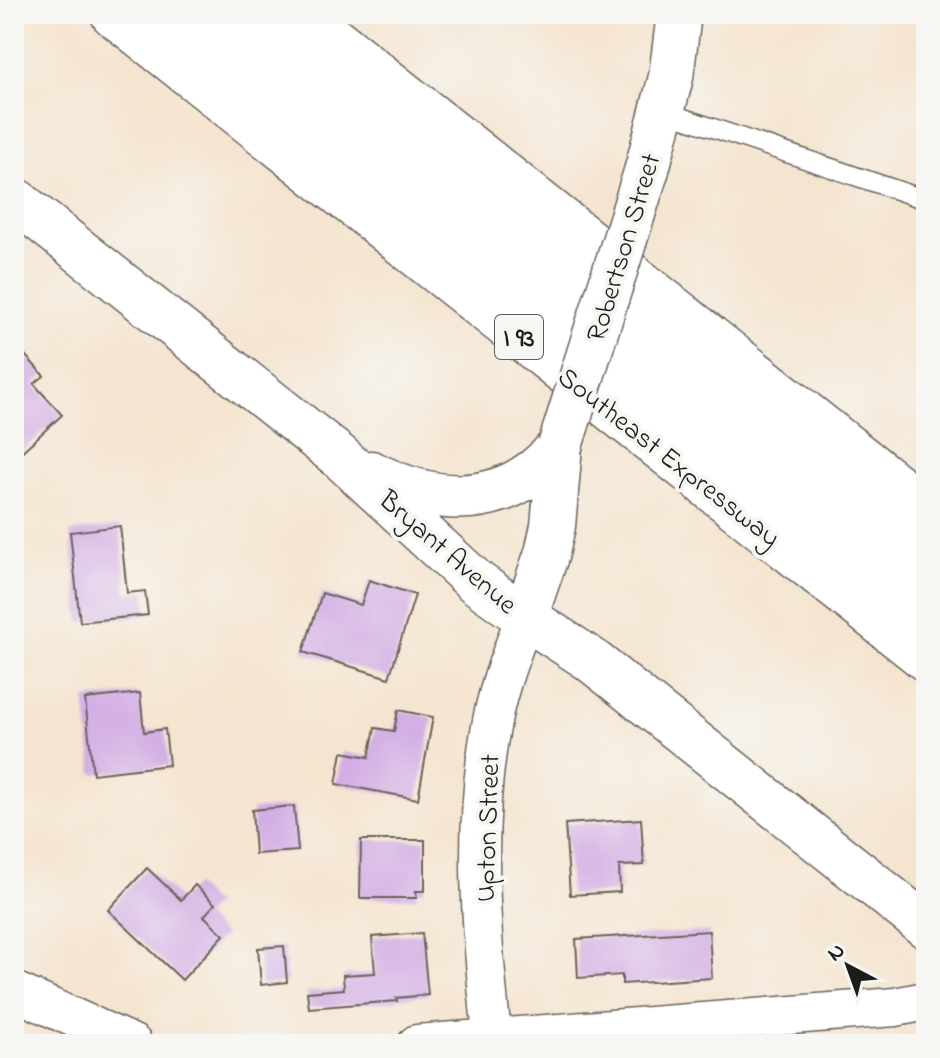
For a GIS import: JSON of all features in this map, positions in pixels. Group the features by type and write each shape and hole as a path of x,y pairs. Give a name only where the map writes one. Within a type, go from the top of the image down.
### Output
{"main road":[{"name":"Southeast Expressway","path":"113,14 926,659"},
{"name":"I 93","path":"178,14 926,607"},
{"path":"244,14 926,553"},
{"path":"303,14 926,509"},
{"name":"Robertson Street","path":"525,617 553,526 560,446 663,111 679,14"},
{"name":"Bryant Avenue","path":"14,199 339,456 476,582 590,659 926,926"},
{"path":"339,456 399,486 427,495 478,496 518,483 536,472 560,446"}],"street":[{"name":"Upton Street","path":"493,1040 481,875 482,789 499,690 525,617"},
{"path":"14,991 133,1044"},
{"path":"417,1044 895,1007 926,1001"}],"lane":[{"path":"663,111 926,200"}],"building":[{"path":"569,14 611,14 611,18 570,22"},
{"path":"25,355 44,376 34,384 62,415 17,456 14,453 14,365"},
{"path":"120,526 127,593 145,591 148,615 80,622 70,532"},
{"path":"369,580 415,595 389,678 303,652 322,593 361,605"},
{"path":"140,693 144,732 165,729 169,765 93,774 85,699"},
{"path":"398,710 433,717 418,799 336,784 342,752 369,757 375,728 394,731"},
{"path":"294,806 298,851 255,854 252,810"},
{"path":"641,819 644,865 619,866 620,892 570,895 565,824"},
{"path":"361,840 425,840 425,891 416,891 417,898 360,898"},
{"path":"147,868 181,900 195,885 215,904 204,916 224,935 182,980 108,910"},
{"path":"709,931 712,978 622,984 622,975 578,978 576,939"},
{"path":"422,933 428,995 396,998 397,1001 309,1008 307,992 344,989 343,975 375,973 372,937"},
{"path":"284,946 287,982 261,985 258,948"}]}
